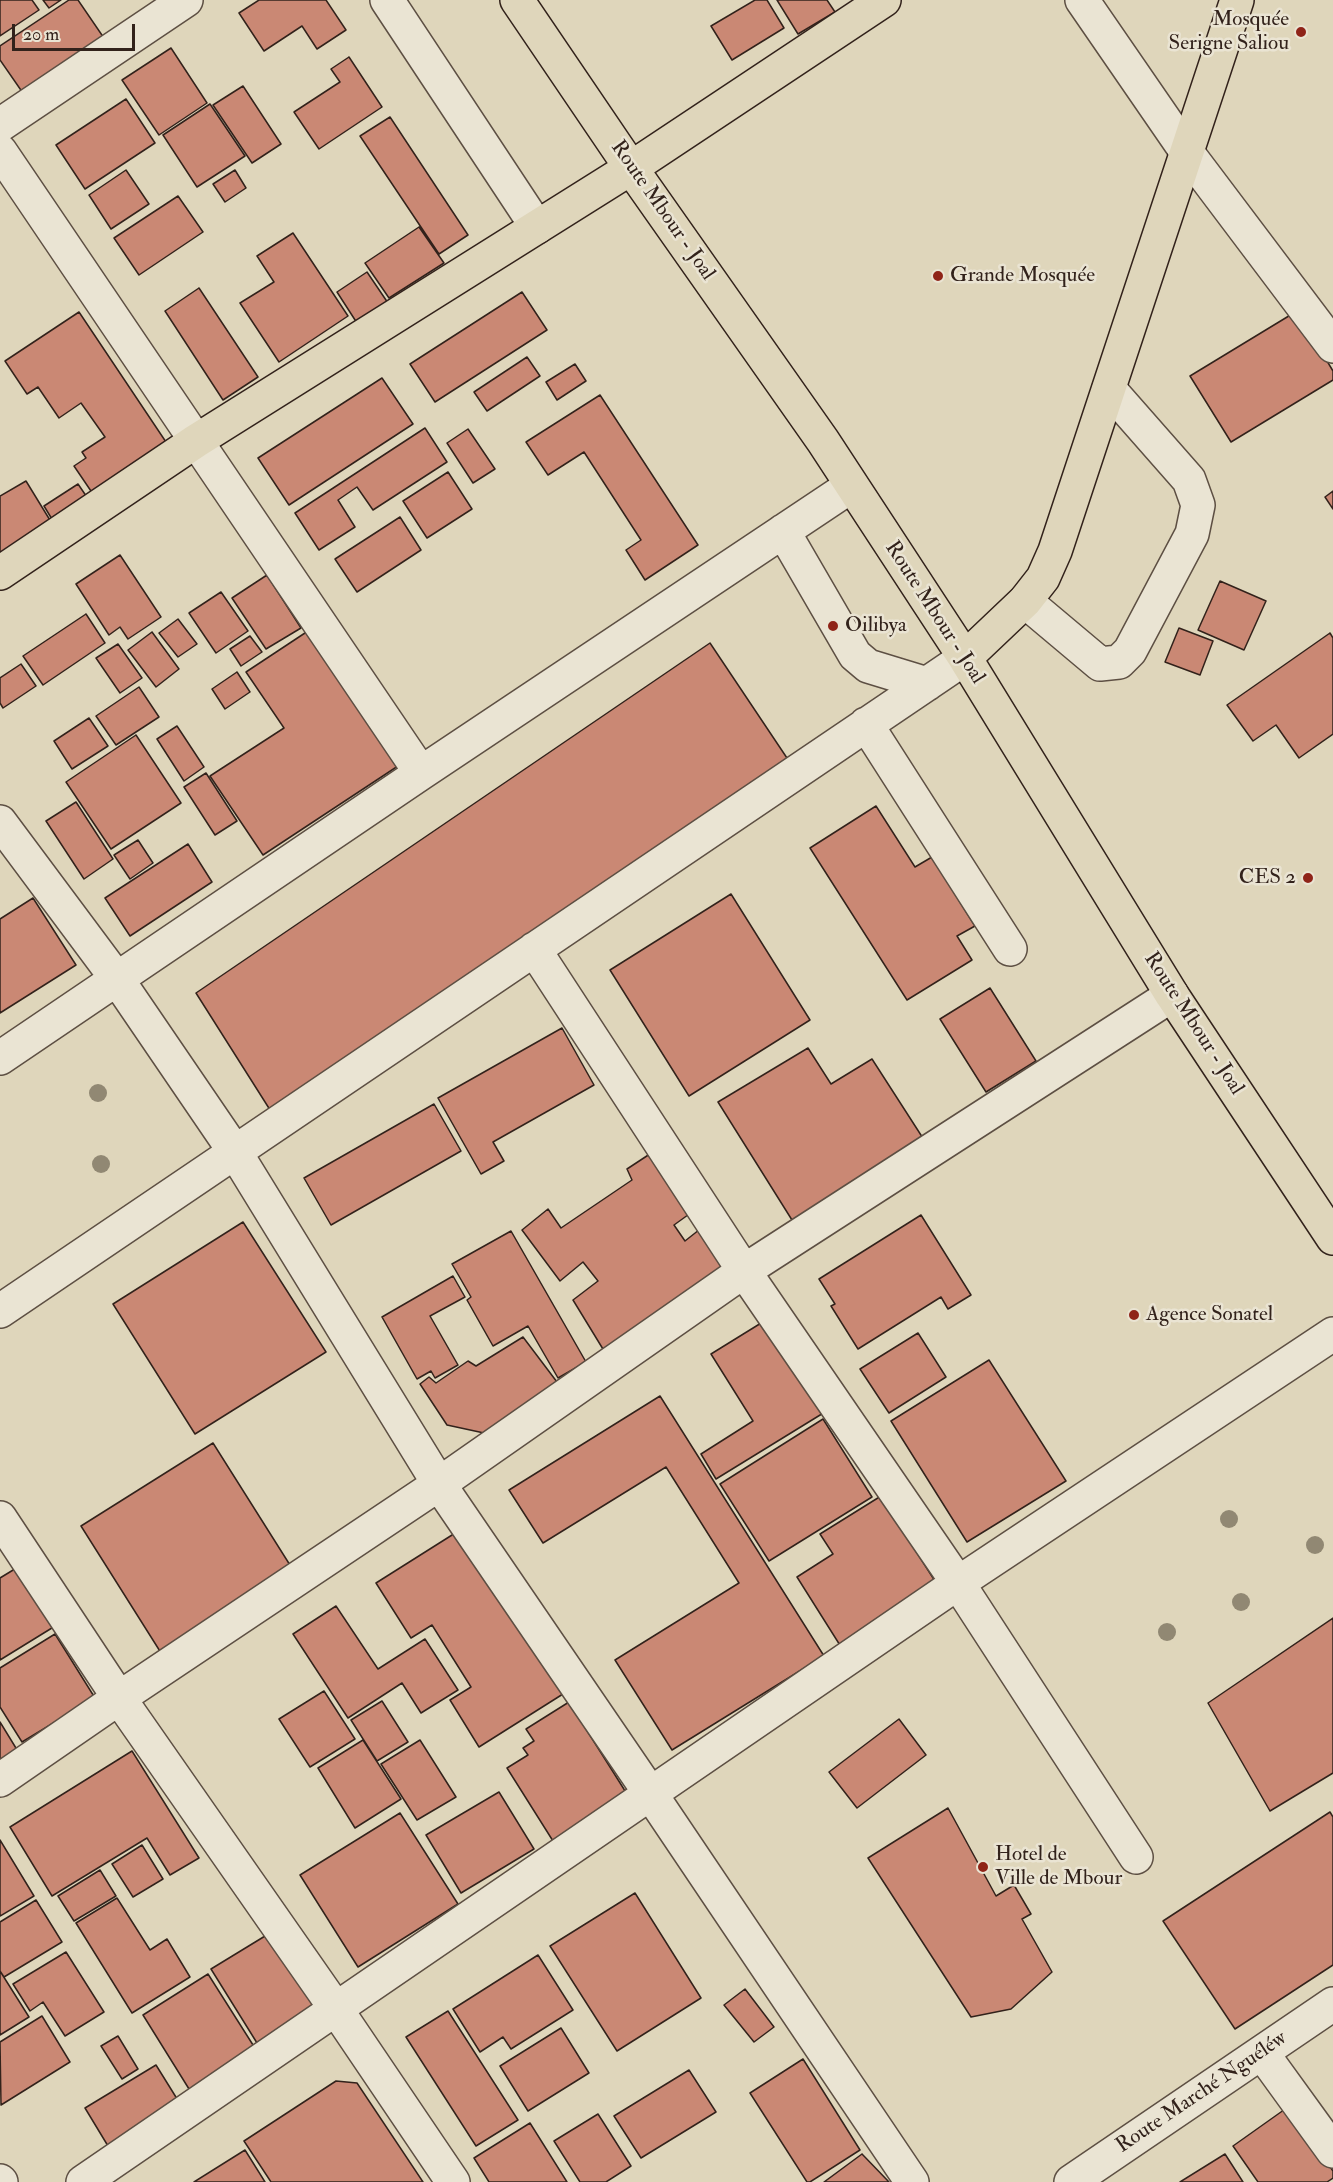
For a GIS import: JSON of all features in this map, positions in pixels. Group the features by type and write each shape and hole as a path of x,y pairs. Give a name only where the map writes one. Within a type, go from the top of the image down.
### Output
{"main road":[{"name":"Route Mbour - Joal","path":"517,0 631,168 823,441 965,658 1172,995 1333,1238"},
{"path":"0,573 196,441 631,168 884,0"},
{"path":"965,658 1025,601 1043,578 1055,551 1237,0"}],"street":[{"path":"0,125 186,0"},
{"path":"387,0 537,227"},
{"path":"1082,0 1186,151 1333,346"},
{"path":"0,151 421,773"},
{"path":"1025,601 1100,664 1119,662 1130,651 1192,534 1198,505 1189,480 1109,388"},
{"path":"0,1058 851,486"},
{"path":"783,531 855,655 868,666 927,684"},
{"path":"0,1311 965,658"},
{"path":"866,724 1010,949"},
{"path":"0,822 117,979 235,1152 439,1484 651,1793 912,2182"},
{"path":"534,949 744,1271 958,1583 1136,1857"},
{"path":"0,1780 439,1484 744,1271 1172,995"},
{"path":"83,2182 958,1583 1333,1334"},
{"path":"0,1518 119,1698 336,2009 453,2182"},
{"name":"Route Marché Nguéléw","path":"1071,2182 1333,2004"},
{"path":"1262,2053 1333,2151"}],"building":[{"path":"0,0 32,0 39,10 0,36"},
{"path":"43,0 61,0 49,8"},
{"path":"69,0 78,0 106,41 25,96 0,60 0,46"},
{"path":"259,0 326,0 346,30 317,49 302,26 264,51 239,13"},
{"path":"755,0 767,0 784,28 732,60 711,26"},
{"path":"777,0 827,0 835,12 798,34"},
{"path":"171,48 207,103 159,135 122,80"},
{"path":"349,57 382,107 319,149 294,112 340,82 331,69"},
{"path":"243,86 281,144 252,163 213,105"},
{"path":"126,99 155,143 85,189 56,145"},
{"path":"210,104 245,156 197,187 163,135"},
{"path":"390,117 468,235 439,254 360,136"},
{"path":"126,170 149,204 111,229 89,195"},
{"path":"235,170 246,188 225,202 213,184"},
{"path":"178,196 203,232 139,275 114,238"},
{"path":"419,227 444,263 389,298 365,263"},
{"path":"293,233 348,316 279,362 240,303 274,282 257,256"},
{"path":"367,272 388,303 357,323 337,292"},
{"path":"199,288 258,377 223,400 165,311"},
{"path":"522,292 547,330 435,402 410,364"},
{"path":"1297,311 1333,371 1333,380 1231,442 1190,376"},
{"path":"79,312 168,445 93,494 74,466 86,458 82,452 105,437 81,403 59,418 38,387 27,394 5,361"},
{"path":"527,357 540,376 487,411 474,392"},
{"path":"575,364 586,381 557,400 546,382"},
{"path":"382,378 413,424 289,505 258,458"},
{"path":"600,395 698,545 645,580 626,550 641,540 584,452 548,475 526,442"},
{"path":"425,428 447,462 373,510 357,487 338,500 355,527 319,550 295,513"},
{"path":"468,429 495,469 473,483 447,443"},
{"path":"448,472 472,509 427,538 403,501"},
{"path":"26,481 56,530 0,564 0,496"},
{"path":"78,484 93,506 58,529 44,506"},
{"path":"1333,491 1333,509 1325,497"},
{"path":"400,517 421,550 357,592 335,559"},
{"path":"120,555 161,617 128,639 120,627 109,635 76,584"},
{"path":"267,575 301,628 266,649 232,598"},
{"path":"1220,581 1266,601 1244,650 1198,630"},
{"path":"221,592 248,631 216,653 189,613"},
{"path":"86,614 105,643 43,685 23,656"},
{"path":"178,619 197,644 178,657 159,633"},
{"path":"1179,628 1213,641 1200,675 1165,662"},
{"path":"308,631 398,766 263,855 210,776 284,728 246,672"},
{"path":"152,632 179,669 156,687 128,650"},
{"path":"1330,633 1333,638 1333,734 1299,758 1276,725 1253,741 1227,705"},
{"path":"250,636 262,652 241,666 230,649"},
{"path":"710,643 793,767 272,1113 196,993"},
{"path":"118,644 142,678 120,693 96,658"},
{"path":"21,664 36,686 3,708 0,703 0,678"},
{"path":"237,672 250,692 225,709 212,689"},
{"path":"139,687 159,717 116,745 96,716"},
{"path":"89,718 108,746 72,769 54,741"},
{"path":"177,726 204,767 184,781 157,739"},
{"path":"136,735 181,803 111,849 66,782"},
{"path":"206,773 237,821 215,835 184,787"},
{"path":"76,802 113,859 84,879 46,821"},
{"path":"876,806 915,867 932,857 975,926 957,936 972,960 907,1000 810,848"},
{"path":"138,840 153,863 130,879 114,855"},
{"path":"188,844 212,882 130,936 105,898"},
{"path":"731,894 810,1020 689,1096 610,970"},
{"path":"33,898 76,965 0,1013 0,919"},
{"path":"990,988 1036,1061 986,1092 940,1019"},
{"path":"562,1028 594,1085 493,1142 504,1161 481,1174 438,1098"},
{"path":"808,1048 831,1084 872,1059 928,1146 797,1228 718,1102"},
{"path":"434,1104 461,1151 331,1225 304,1178"},
{"path":"662,1146 699,1207 674,1225 685,1241 709,1222 738,1267 606,1354 573,1300 598,1281 583,1262 560,1281 522,1230 548,1209 561,1228 632,1180 627,1169"},
{"path":"921,1215 971,1295 948,1309 941,1297 858,1349 831,1306 835,1304 819,1279"},
{"path":"243,1222 326,1352 195,1434 113,1304"},
{"path":"511,1231 586,1362 558,1378 528,1326 493,1346 467,1300 471,1297 452,1264"},
{"path":"453,1276 465,1297 430,1316 458,1365 435,1378 431,1371 417,1379 382,1317"},
{"path":"766,1320 825,1412 716,1479 701,1454 753,1421 711,1354"},
{"path":"918,1333 946,1377 889,1413 860,1369"},
{"path":"523,1337 557,1382 484,1433 447,1425 420,1384 429,1377 436,1383 468,1361 476,1366"},
{"path":"989,1360 1066,1481 967,1542 891,1421"},
{"path":"660,1396 824,1656 672,1750 615,1660 739,1583 666,1467 543,1543 509,1490"},
{"path":"823,1419 872,1497 769,1561 720,1484"},
{"path":"213,1443 295,1573 163,1656 81,1526"},
{"path":"881,1496 940,1589 843,1650 797,1577 833,1554 820,1534"},
{"path":"460,1530 563,1694 479,1747 450,1700 471,1687 432,1625 411,1638 376,1583"},
{"path":"23,1564 60,1623 0,1660 0,1578"},
{"path":"336,1606 378,1669 425,1639 458,1690 421,1713 402,1683 348,1718 293,1634"},
{"path":"1333,1618 1333,1773 1270,1811 1208,1703"},
{"path":"55,1634 95,1698 22,1742 0,1707 0,1668"},
{"path":"324,1691 355,1739 310,1767 279,1719"},
{"path":"382,1701 408,1742 377,1761 351,1720"},
{"path":"569,1702 627,1794 553,1841 507,1768 528,1755 523,1748 534,1741 526,1729"},
{"path":"899,1719 926,1755 857,1808 829,1772"},
{"path":"0,1722 19,1753 0,1765"},
{"path":"363,1740 401,1799 355,1828 318,1768"},
{"path":"420,1740 456,1797 417,1820 381,1764"},
{"path":"132,1751 199,1858 170,1875 147,1838 52,1896 10,1827"},
{"path":"499,1792 534,1849 461,1893 426,1835"},
{"path":"948,1808 996,1896 1014,1885 1031,1914 1022,1919 1052,1972 1011,2009 971,2017 868,1858"},
{"path":"1330,1812 1333,1817 1333,1965 1235,2029 1163,1921"},
{"path":"400,1813 458,1904 358,1967 300,1875"},
{"path":"0,1840 34,1896 0,1916"},
{"path":"142,1845 163,1879 133,1897 112,1864"},
{"path":"100,1870 116,1896 74,1921 58,1896"},
{"path":"635,1893 701,1998 617,2051 550,1946"},
{"path":"117,1898 150,1950 167,1939 190,1977 132,2013 76,1923"},
{"path":"36,1900 62,1942 4,1977 0,1971 0,1922"},
{"path":"270,1933 320,2014 262,2051 211,1969"},
{"path":"66,1952 104,2012 65,2036 43,2002 30,2011 13,1984"},
{"path":"538,1955 573,2010 511,2049 503,2037 480,2052 453,2009"},
{"path":"0,1971 29,2017 0,2035"},
{"path":"208,1974 260,2056 194,2097 143,2015"},
{"path":"745,1989 774,2027 754,2042 724,2005"},
{"path":"448,2011 518,2120 476,2146 406,2037"},
{"path":"42,2016 70,2062 1,2105 0,2042"},
{"path":"561,2028 589,2073 528,2111 500,2066"},
{"path":"118,2036 138,2069 122,2079 101,2046"},
{"path":"803,2059 860,2150 810,2182 807,2182 750,2093"},
{"path":"156,2065 179,2102 108,2146 85,2108"},
{"path":"689,2070 716,2112 641,2158 614,2116"},
{"path":"336,2081 357,2083 423,2182 271,2182 244,2141"},
{"path":"1288,2107 1333,2171 1333,2178 1327,2182 1258,2182 1233,2146"},
{"path":"598,2114 631,2166 606,2182 580,2182 554,2141"},
{"path":"530,2123 567,2182 489,2182 474,2158"},
{"path":"245,2150 265,2182 194,2182"},
{"path":"862,2154 889,2182 824,2182"},
{"path":"1225,2154 1243,2182 1180,2182"}],"place":[{"name":"Mosquée Serigne Saliou","path":"1301,32"},
{"name":"Grande Mosquée","path":"938,276"},
{"name":"Oilibya","path":"833,626"},
{"name":"CES 2","path":"1308,878"},
{"name":"Agence Sonatel","path":"1134,1315"},
{"name":"Hotel de Ville de Mbour","path":"983,1867"}]}
